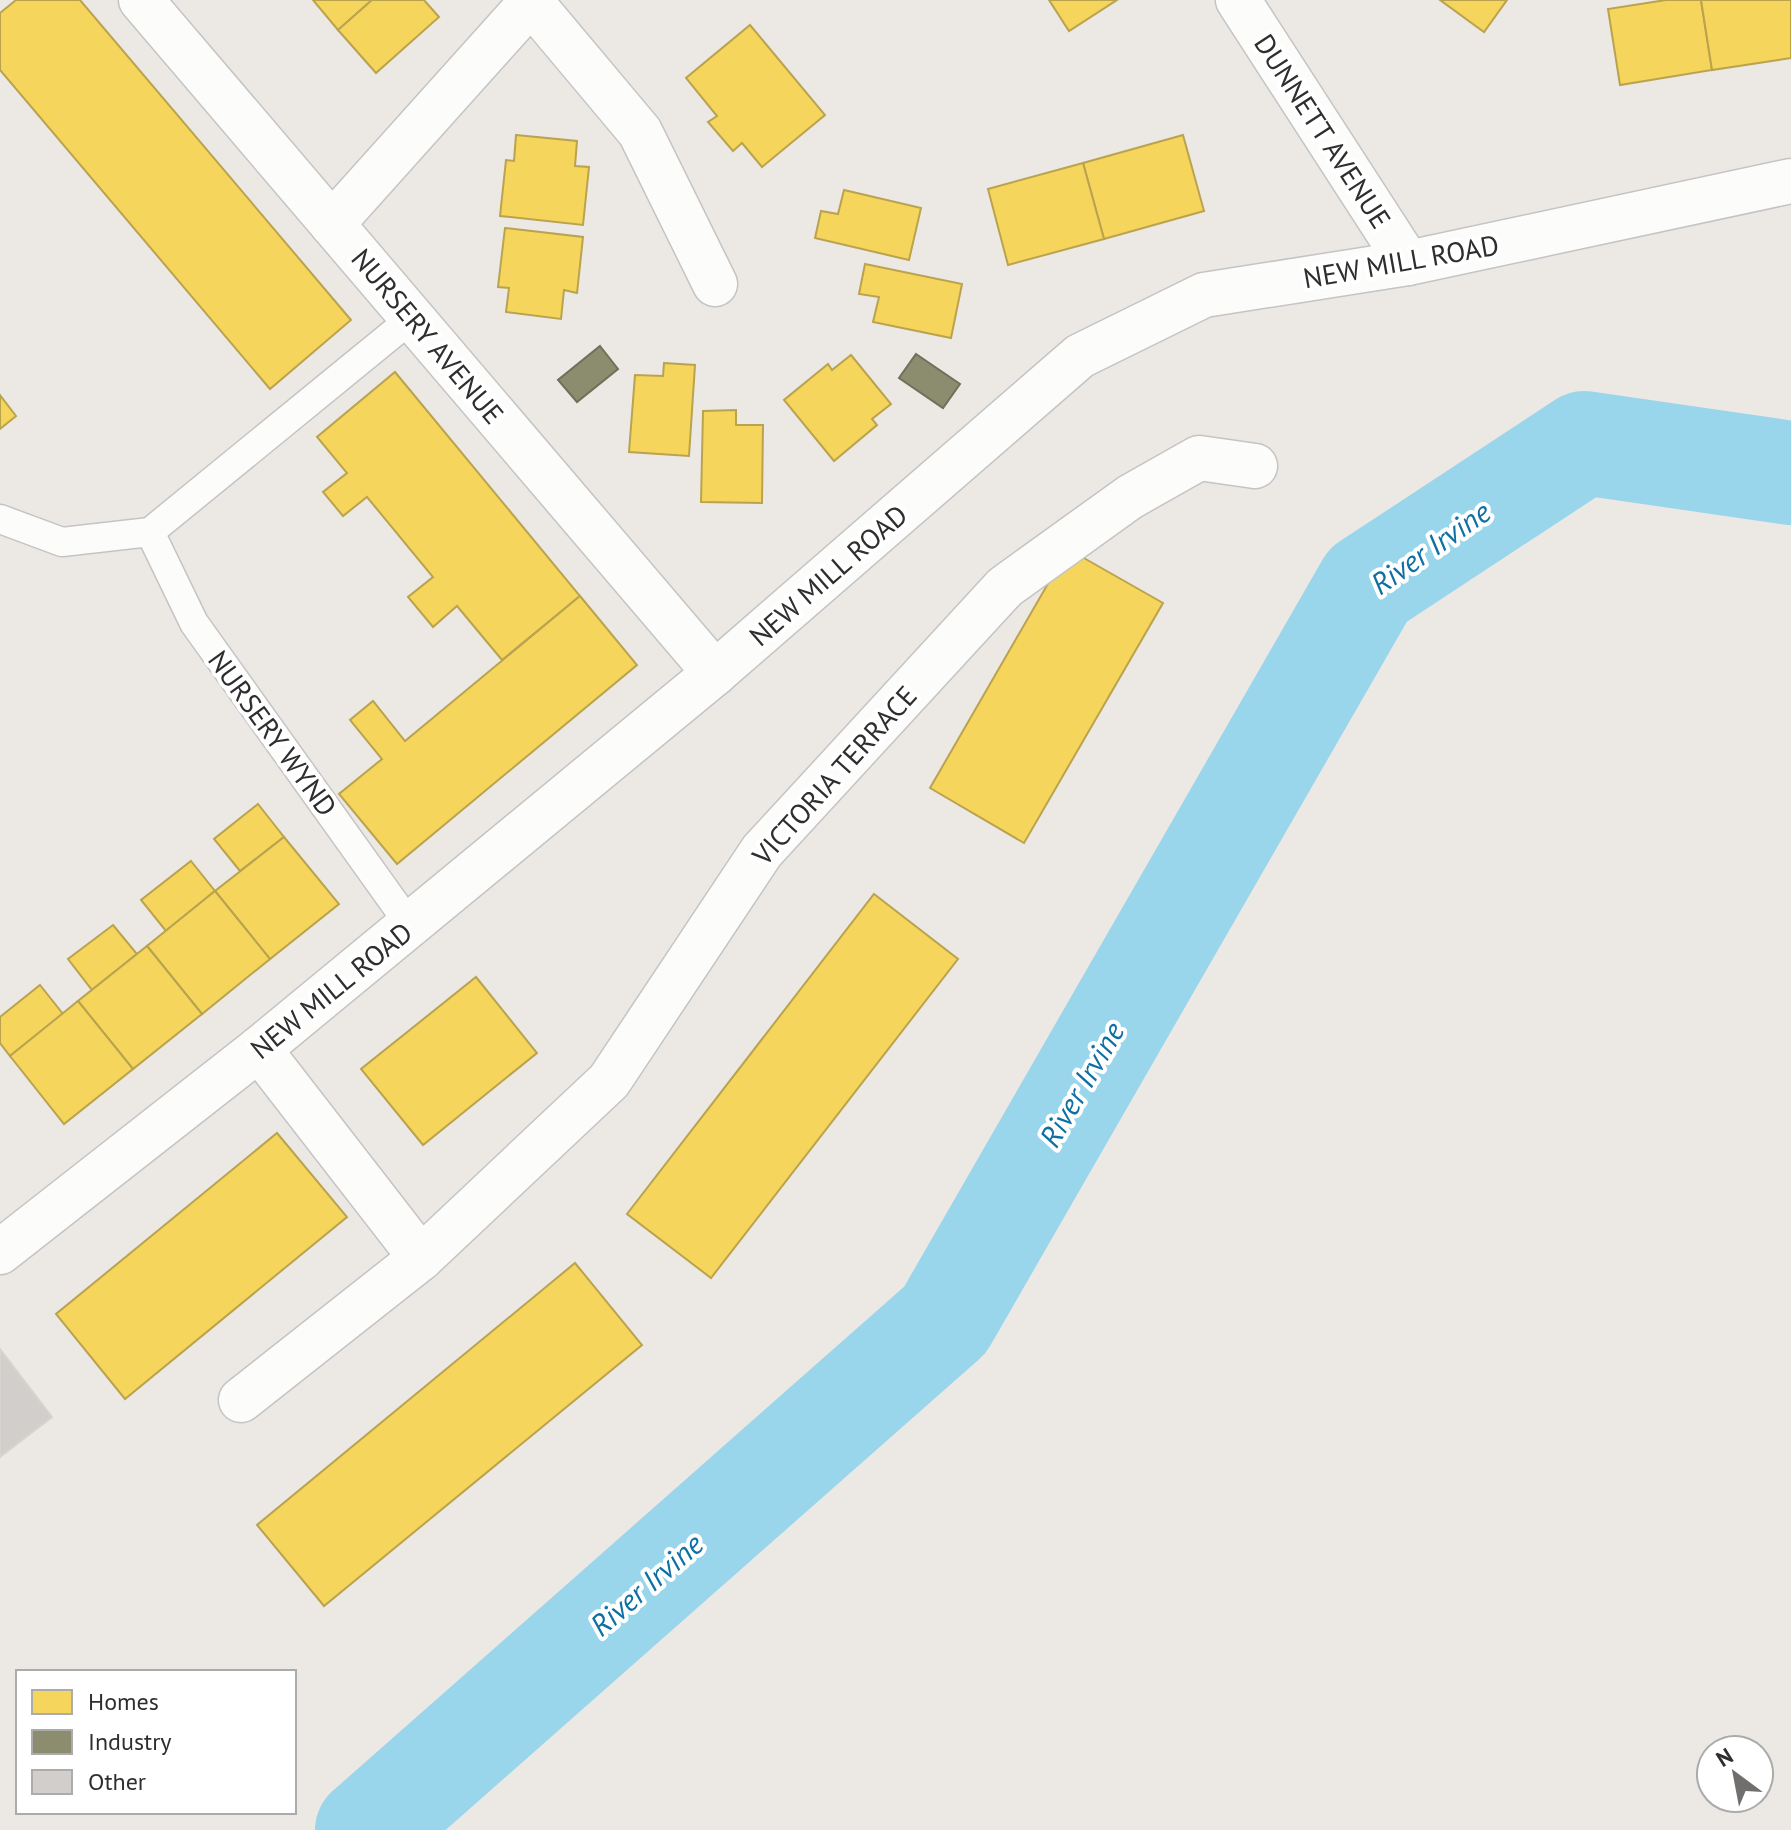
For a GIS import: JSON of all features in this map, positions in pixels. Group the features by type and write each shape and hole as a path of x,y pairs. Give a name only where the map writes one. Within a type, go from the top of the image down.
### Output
{"street":[{"name":"NURSERY AVENUE","path":"141,0 715,673"},
{"name":"DUNNETT AVENUE","path":"1238,0 1408,263"},
{"path":"332,224 532,1 640,132 715,284"},
{"name":"NEW MILL ROAD","path":"0,1252 259,1049 715,673 1080,356 1204,295 1408,263 1791,181"},
{"name":"VICTORIA TERRACE","path":"241,1400 421,1258 609,1081 762,851 1005,587 1130,497 1199,458 1255,466"},
{"path":"259,1049 421,1258"}],"lane":[{"path":"0,519 62,542 150,532 412,318"},
{"name":"NURSERY WYND","path":"150,532 194,623 410,925"}],"building: Homes":[{"path":"16,0 80,0 351,320 270,389 0,70 0,13"},
{"path":"313,0 372,0 338,30"},
{"path":"372,0 424,0 439,17 376,73 338,30"},
{"path":"1049,0 1117,0 1069,31"},
{"path":"1440,0 1507,0 1484,32"},
{"path":"1666,0 1701,0 1712,70 1620,85 1608,9"},
{"path":"1701,0 1791,0 1791,58 1712,70"},
{"path":"750,25 825,115 762,167 742,143 733,151 708,122 717,116 686,78"},
{"path":"516,135 577,141 575,166 589,167 583,225 500,216 506,160 514,161"},
{"path":"1183,135 1204,211 1104,239 1083,163"},
{"path":"1083,163 1104,239 1008,265 988,189"},
{"path":"844,190 921,208 909,260 815,238 821,211 838,214"},
{"path":"505,228 583,237 577,293 564,290 561,319 506,312 509,288 498,287"},
{"path":"865,264 962,284 951,338 873,322 879,297 859,294"},
{"path":"851,355 891,404 872,419 877,425 834,461 784,400 828,364 832,370"},
{"path":"664,363 695,365 689,456 629,452 635,375 663,376"},
{"path":"395,372 580,596 502,660 457,606 433,627 408,597 433,577 367,497 343,516 323,492 347,473 317,437"},
{"path":"0,395 16,416 0,429"},
{"path":"736,410 736,425 763,425 762,503 701,502 703,411"},
{"path":"1068,549 1163,603 1024,843 930,788"},
{"path":"580,596 637,665 397,864 339,794 382,759 350,720 373,701 405,741"},
{"path":"258,804 284,837 240,871 214,839"},
{"path":"284,837 339,904 270,959 215,891"},
{"path":"191,861 215,891 166,931 141,900"},
{"path":"215,891 270,959 202,1014 147,946"},
{"path":"874,894 958,959 711,1278 627,1214"},
{"path":"113,925 137,954 92,990 68,959"},
{"path":"147,946 202,1014 133,1069 78,1001"},
{"path":"476,977 537,1053 423,1145 361,1069"},
{"path":"40,985 63,1014 10,1056 0,1043 0,1017"},
{"path":"78,1001 133,1069 64,1124 10,1056"},
{"path":"277,1133 347,1217 125,1399 56,1314"},
{"path":"575,1263 642,1345 324,1606 257,1525"}],"building: Industry":[{"path":"600,346 618,369 577,402 558,380"},
{"path":"916,354 960,384 943,408 899,378"}],"building: Other":[{"path":"0,1349 52,1417 0,1457"}],"waterway":[{"name":"River Irvine","path":"367,1830 945,1320 1368,585 1584,443 1791,473"}]}
